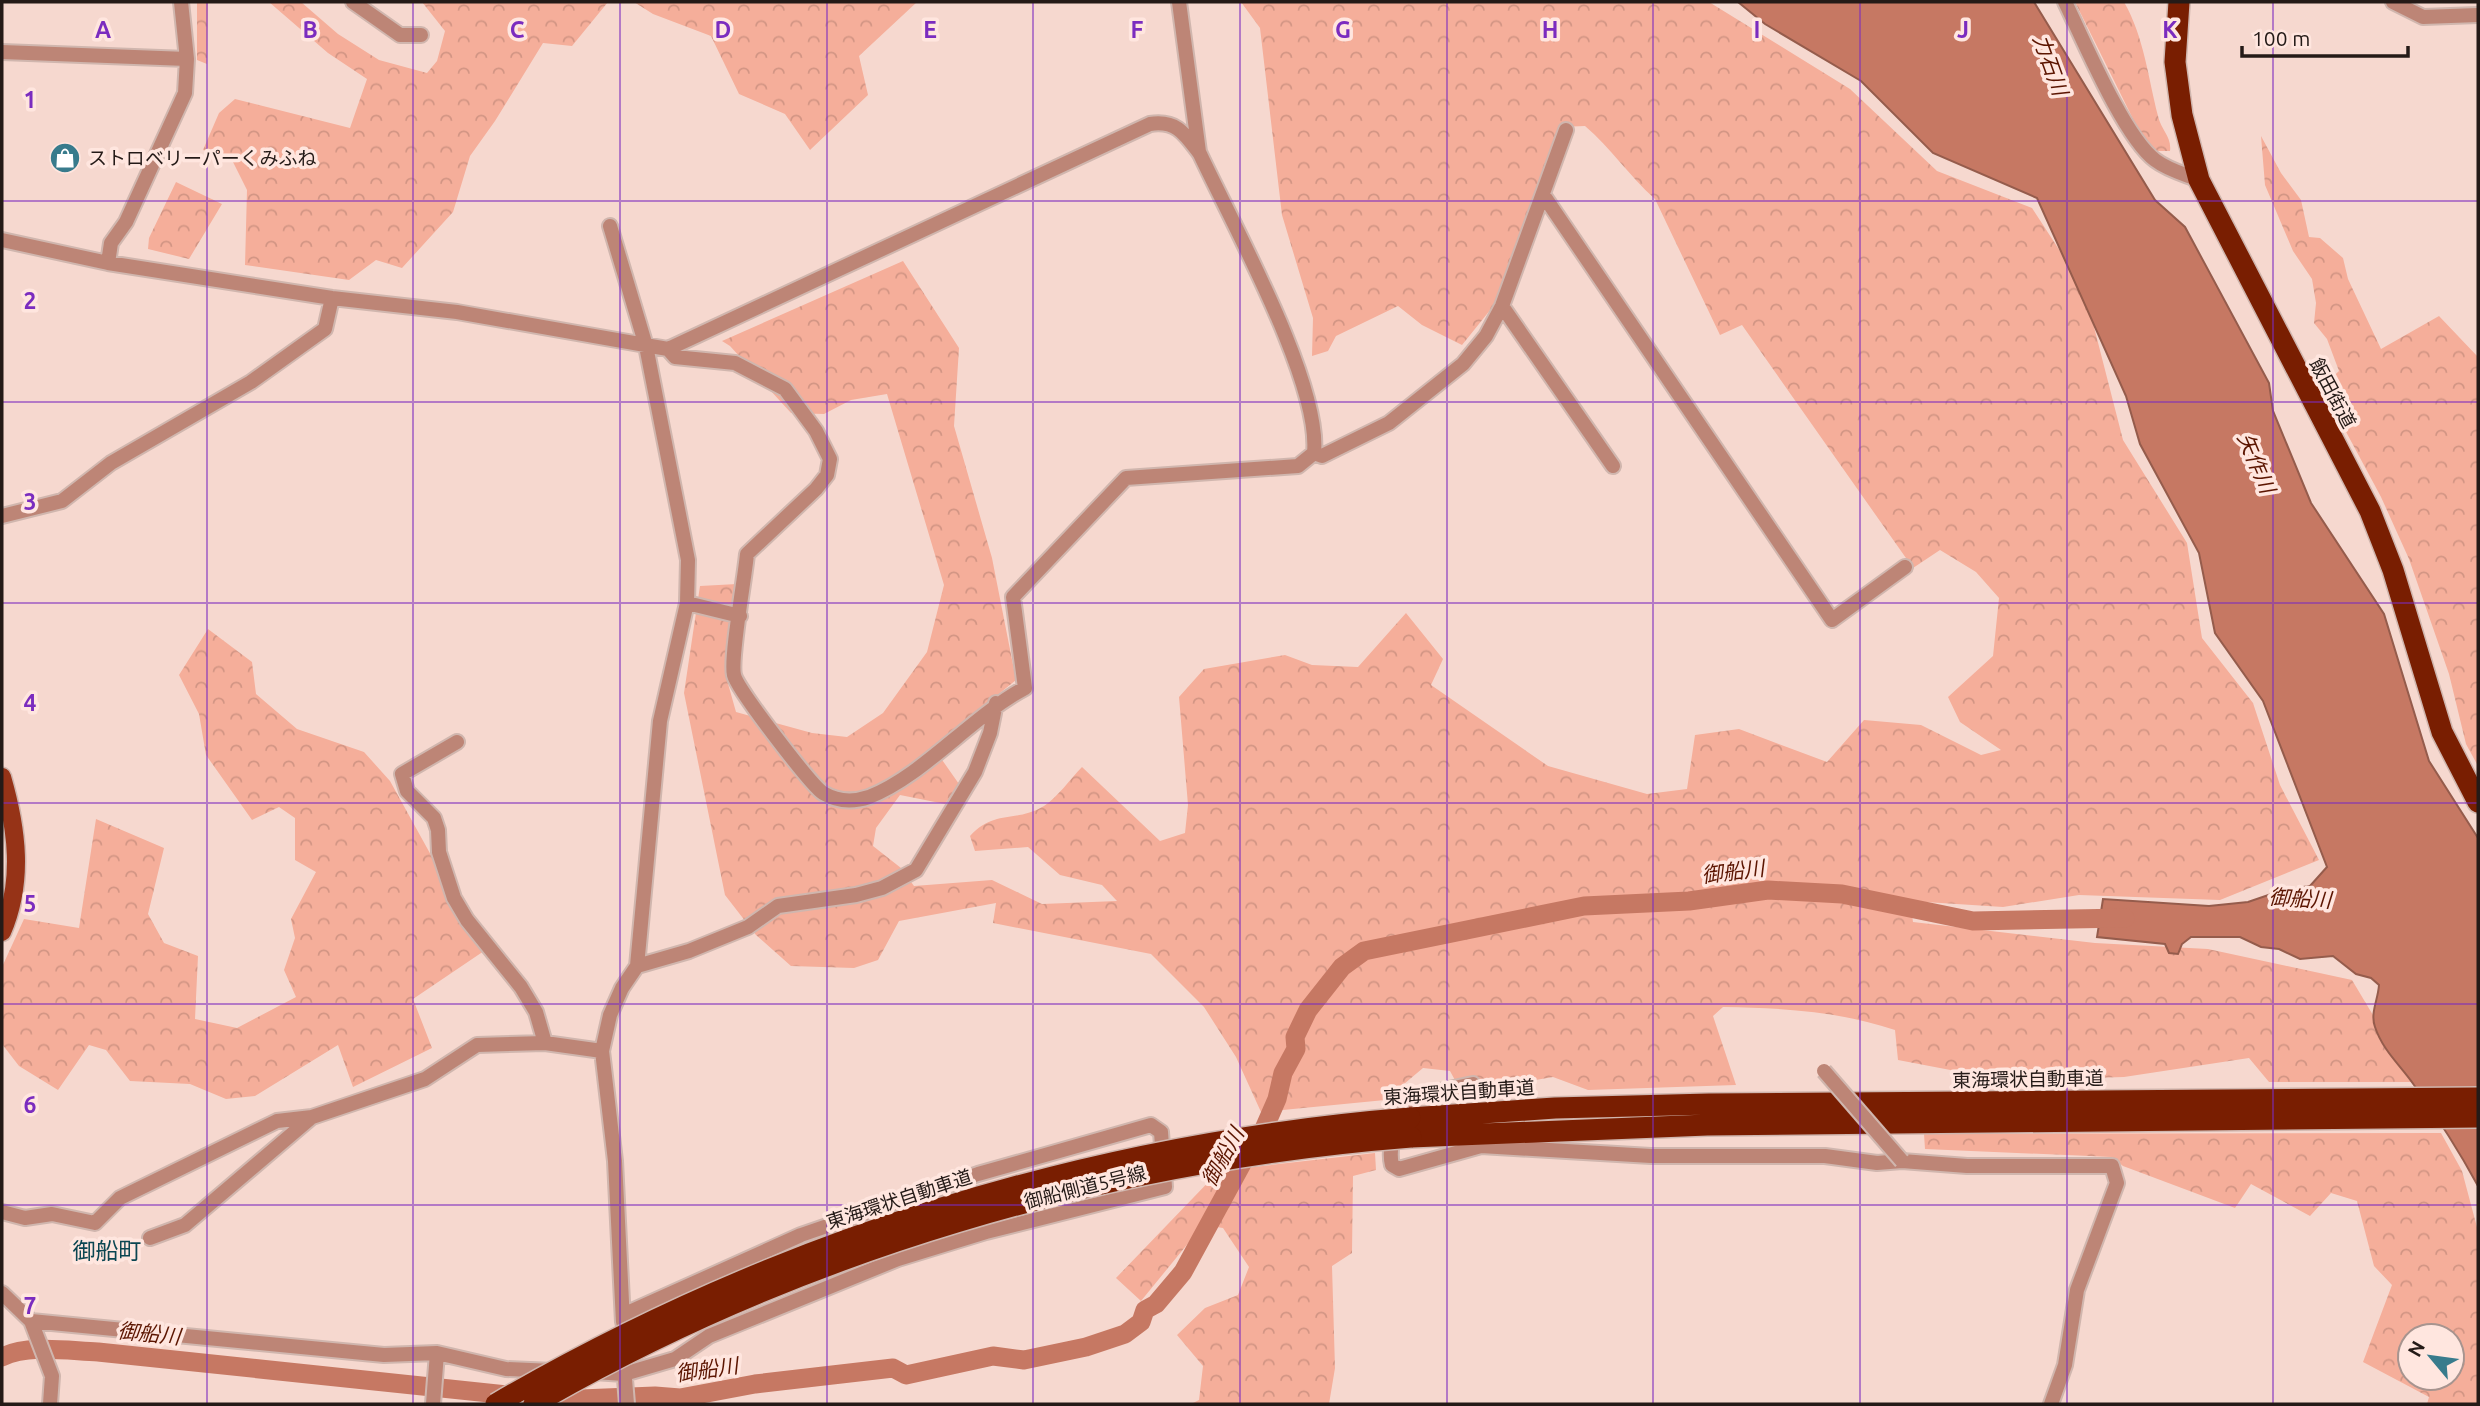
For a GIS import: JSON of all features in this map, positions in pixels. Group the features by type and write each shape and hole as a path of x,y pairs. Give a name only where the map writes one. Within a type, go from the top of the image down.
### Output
{"highway":[{"name":"飯田街道","path":"2179,2 2175,62 2182,115 2199,180 2370,511 2393,570 2442,732 2478,802"},
{"name":"東海環状自動車道","path":"496,1404 576,1357 703,1297 841,1241 940,1208 1068,1172 1168,1150 1279,1132 1410,1127 1707,1125 2220,1110 2478,1098"},
{"name":"東海環状自動車道","path":"2220,1110 2478,1118"},
{"name":"東海環状自動車道","path":"534,1404 625,1354 735,1304 849,1259 970,1219 1072,1191 1183,1166 1410,1127"}],"main road":[{"path":"2,777 16,837 16,878 2,932"}],"street":[{"path":"108,263 111,243 126,222 185,93 187,59 181,2"},
{"path":"353,2 400,35 421,35"},
{"path":"1179,2 1199,154"},
{"path":"2065,2 2122,116 2148,154 2167,168 2199,180"},
{"path":"2392,2 2423,17 2478,15"},
{"path":"2,52 187,59"},
{"path":"2,240 108,263 332,298 457,312 668,349 1150,124 1164,122 1175,125 1199,154 1293,354 1316,434 1314,453 1298,466 1126,478 1013,597 1025,688 996,703 914,770 872,796 851,802 823,793 746,699 733,674 747,554 816,489 827,475 830,459 816,431 785,389 735,363 675,357 668,349"},
{"path":"1314,453 1322,456 1389,424 1463,364 1486,336 1502,306 1566,130"},
{"path":"1544,196 1832,620 1905,567"},
{"path":"610,226 646,346 688,560 687,603 660,721 637,966 622,988 610,1015 602,1051 615,1161 627,1404"},
{"path":"2,516 62,501 111,463 251,382 326,329 332,298"},
{"path":"1502,306 1614,466"},
{"path":"687,603 740,616"},
{"path":"637,966 689,951 748,927 778,906 856,895 882,888 916,870 975,772 990,733 996,703"},
{"path":"457,742 402,774 407,790 434,818 438,830 439,852 454,898 467,920 521,987 536,1012 545,1043"},
{"path":"2,1212 25,1218 52,1214 94,1223 120,1198 277,1121 312,1117 425,1079 477,1045 545,1043 602,1051"},
{"path":"1824,1071 1902,1161"},
{"path":"1473,1084 1411,1097 1405,1105 1389,1153 1392,1165 1399,1169 1481,1146 1651,1156 1813,1156 1877,1163 1902,1161 1967,1166 2112,1166 2117,1183 2077,1290 2065,1365 2051,1404"},
{"path":"150,1238 186,1225 312,1117"},
{"name":"御船側道5号線","path":"31,1321 437,1358 506,1369 625,1376 675,1359 709,1336 898,1259 986,1232 1166,1187 1161,1132 1151,1125 978,1174 801,1235 623,1315"},
{"path":"978,1174 986,1232"},
{"path":"801,1235 805,1297"},
{"path":"2,1293 31,1321 50,1370 50,1404"},
{"path":"433,1404 437,1358"}],"green space":[{"path":"197,2 208,2 207,64 197,60"},
{"path":"269,2 301,2 338,34 379,60 427,73 437,61 445,31 422,2 608,2 572,46 543,43 470,156 453,212 402,268 376,260 349,280 245,265 247,190 233,162 203,150 219,113 235,99 350,128 367,79 328,53"},
{"path":"634,2 917,2 859,56 868,95 810,150 785,114 739,94 711,36 653,14"},
{"path":"1241,2 1709,2 1850,89 1937,171 2032,208 2084,288 2123,440 2187,543 2202,638 2253,703 2280,785 2319,860 2220,900 2079,895 2003,907 1910,901 1913,922 2095,943 2208,949 2352,980 2413,1082 2269,1082 2249,1058 2124,1077 1987,1077 1898,1060 1895,1030 1874,1024 1810,1012 1723,1007 1713,1016 1736,1085 1588,1090 1553,1077 1462,1093 1450,1071 1423,1068 1385,1100 1261,1112 1236,1057 1204,1007 1151,954 993,923 996,903 899,921 878,960 854,968 791,966 756,935 725,895 684,693 700,586 737,584 727,680 736,712 812,733 847,737 883,713 927,652 944,585 887,394 851,400 824,414 791,413 730,346 722,341 903,261 959,348 954,426 992,558 1016,680 933,747 959,784 945,804 900,795 876,828 873,846 901,868 914,886 992,880 1042,904 1117,901 1102,885 1060,875 1028,847 975,851 970,836 988,822 1024,814 1044,806 1082,767 1160,841 1185,833 1188,805 1179,697 1204,669 1285,655 1312,665 1358,667 1406,613 1443,659 1431,685 1548,766 1647,794 1687,789 1695,735 1739,729 1827,762 1864,720 1921,725 1981,755 2001,750 1960,722 1948,697 1993,656 1999,598 1976,572 1940,550 1913,568 1742,325 1720,335 1655,199 1585,126 1560,127 1495,304 1462,345 1422,325 1398,306 1336,336 1328,351 1312,356 1313,318 1282,215 1260,28"},
{"path":"2075,2 2124,2 2141,43 2158,116 2170,151 2154,151 2135,123"},
{"path":"2261,136 2281,173 2301,200 2309,237 2320,238 2343,258 2348,279 2381,349 2439,316 2478,357 2478,766 2466,744 2449,674 2409,559 2381,497 2322,387 2339,371 2327,339 2314,323 2316,303 2312,279 2293,251 2265,185"},
{"path":"176,182 222,204 189,259 148,249 149,238"},
{"path":"208,629 252,662 256,694 297,729 364,752 390,781 484,951 413,999 432,1048 353,1087 338,1045 255,1096 226,1099 190,1084 130,1081 106,1050 89,1045 58,1090 19,1066 2,1044 2,967 24,919 79,928 96,819 164,848 148,914 164,943 198,956 195,1019 237,1028 296,997 284,970 295,938 291,919 316,872 295,860 295,818 279,807 252,820 206,755 199,714 179,675"},
{"path":"2441,1133 2462,1171 2478,1231 2478,1404 2427,1404 2429,1397 2420,1392 2466,1392 2466,1322 2396,1322 2396,1380 2363,1362 2392,1285 2374,1266 2357,1201 2331,1193 2310,1216 2251,1184 2235,1208 2123,1166 2112,1157 1925,1149 1924,1134"},
{"path":"1375,1153 1376,1170 1353,1176 1352,1253 1332,1266 1335,1368 1329,1404 1191,1404 1199,1400 1203,1366 1177,1335 1205,1308 1238,1295 1249,1267 1223,1228 1203,1225 1141,1301 1116,1278 1219,1171"}],"water":[{"path":"1738,2 2034,2 2155,200 2185,227 2269,383 2273,411 2311,503 2384,614 2429,761 2478,838 2478,1186 2440,1122 2378,1036 2373,1017 2379,985 2371,978 2356,974 2333,956 2300,959 2279,949 2261,947 2240,937 2191,937 2182,944 2178,954 2169,953 2165,944 2097,937 2103,899 2209,906 2248,902 2283,890 2310,886 2327,867 2263,701 2215,633 2199,553 2140,444 2126,396 2037,198 1933,153 1861,81 1765,24"}],"waterway":[{"name":"御船川","path":"2,1357 37,1349 98,1352 556,1400 655,1396 680,1398 755,1384 893,1368 906,1375 993,1356 1024,1360 1086,1347 1125,1334 1141,1322 1145,1310 1156,1304 1183,1272 1244,1160 1256,1147 1277,1099 1283,1073 1296,1049 1295,1037 1308,1010 1342,967 1364,951 1584,906 1689,901 1768,890 1842,894 1973,921 2125,918"}],"place":[{"name":"ストロベリーパーくみふね","path":"65,158"}],"district":[{"name":"御船町","path":"107,1251"}],"water label":[{"name":"力石川","path":"2050,65"},
{"name":"矢作川","path":"2256,463"}]}
